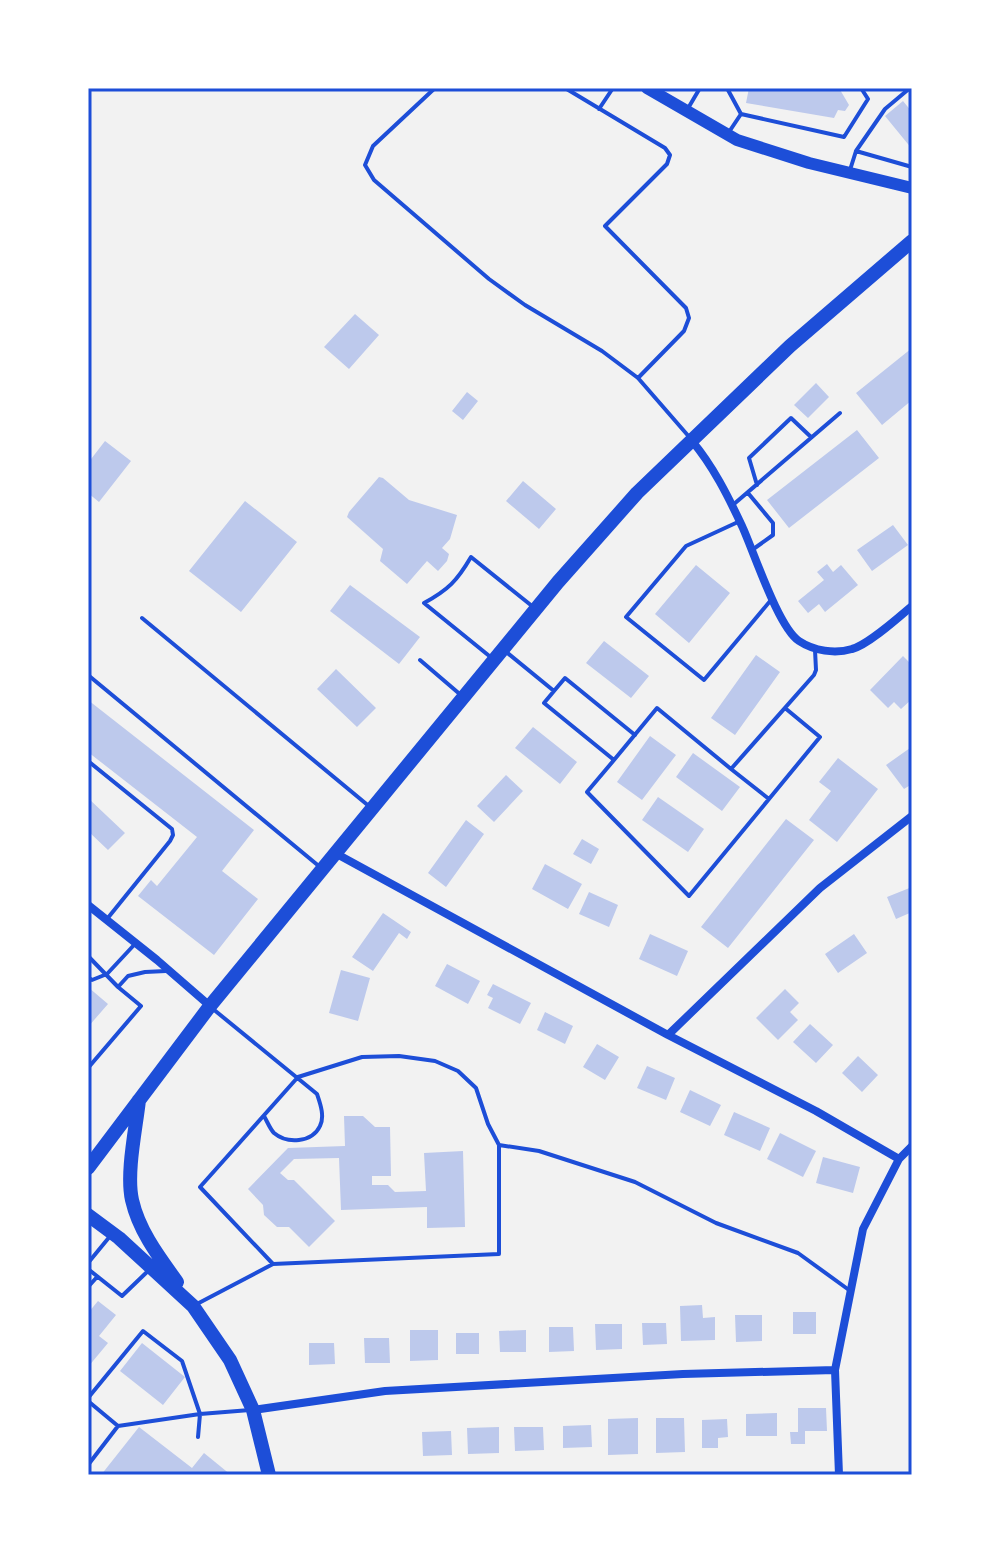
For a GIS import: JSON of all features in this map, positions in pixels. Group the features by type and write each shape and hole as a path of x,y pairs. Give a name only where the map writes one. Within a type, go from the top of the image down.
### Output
{"main road":[{"path":"647,88 737,140 809,163 912,188"},
{"path":"88,1168 210,1006 558,582 637,493 790,346 912,241"},
{"path":"139,1100 131,1170 132,1199 153,1249 230,1360 253,1410 269,1475"},
{"path":"88,1215 193,1306"}],"street":[{"path":"692,441 708,460 740,521 780,616 797,641 826,652 854,649 891,625 912,606"},
{"path":"668,1035 820,888 912,816"},
{"path":"335,853 668,1035 816,1111 899,1159"},
{"path":"88,905 210,1006"},
{"path":"839,1475 835,1370 863,1229 899,1159 912,1146"},
{"path":"253,1410 385,1391 683,1374 835,1370"}],"lane":[{"path":"435,88 373,146 365,165 374,180 489,279 525,305 602,351 638,378 692,441"},
{"path":"565,88 665,148 670,155 667,164 605,226 686,308 689,318 684,331 638,378"},
{"path":"599,109 613,88"},
{"path":"686,111 700,88"},
{"path":"728,90 741,114 844,137 868,99 861,88"},
{"path":"849,172 856,151 885,109 910,88"},
{"path":"727,134 741,114"},
{"path":"856,151 912,167"},
{"path":"732,506 840,413"},
{"path":"757,485 749,458 791,418 811,438"},
{"path":"748,493 773,523 773,535 752,550"},
{"path":"740,521 686,546 626,617 704,680 772,599"},
{"path":"536,609 471,557 459,578 444,592 424,603 554,691"},
{"path":"142,618 372,808"},
{"path":"731,769 814,675 815,648"},
{"path":"420,660 464,697"},
{"path":"88,675 322,869"},
{"path":"614,760 544,703 554,691 565,678 635,735"},
{"path":"769,799 657,708 587,792 689,896 769,799 820,737 785,708"},
{"path":"88,761 172,829 173,835 106,920"},
{"path":"88,977 92,980 107,974 136,943"},
{"path":"88,956 141,1006 88,1068"},
{"path":"118,987 128,976 169,971"},
{"path":"210,1006 317,1094 322,1109 321,1126 308,1139 289,1141 273,1132 264,1116"},
{"path":"193,1306 273,1264 499,1254 499,1145 476,1088 458,1071 435,1061 399,1056 362,1057 298,1077 200,1187 273,1264"},
{"path":"499,1145 539,1151 635,1182 716,1223 798,1253 851,1292"},
{"path":"112,1233 88,1266 97,1276 122,1296 152,1268"},
{"path":"89,1285 97,1276"},
{"path":"118,1426 88,1399 143,1331 182,1361 200,1414 198,1437"},
{"path":"88,1465 118,1426 253,1410"}],"building":[{"path":"749,88 839,88 849,105 845,111 838,110 834,118 746,103"},
{"path":"903,101 912,112 912,149 885,116"},
{"path":"355,314 379,335 349,369 324,347"},
{"path":"912,348 912,400 882,425 856,393"},
{"path":"816,383 829,397 808,418 794,405"},
{"path":"467,392 478,401 463,420 452,411"},
{"path":"857,430 879,458 789,528 767,500"},
{"path":"105,441 131,461 99,502 88,493 88,463"},
{"path":"379,477 409,500 457,515 450,539 442,548 449,554 447,561 438,571 427,561 407,584 380,561 383,549 347,517"},
{"path":"523,481 556,509 539,529 506,501"},
{"path":"245,501 297,542 241,612 189,571"},
{"path":"893,525 908,545 872,571 857,550"},
{"path":"827,564 833,572 841,565 858,585 825,612 819,604 808,613 798,601 824,580 817,572"},
{"path":"696,565 730,593 689,643 655,614"},
{"path":"350,585 420,637 399,664 330,611"},
{"path":"604,641 649,676 631,698 586,663"},
{"path":"756,655 780,672 735,735 711,718"},
{"path":"903,656 912,665 912,699 901,709 894,702 888,708 870,690"},
{"path":"336,669 376,708 357,727 317,689"},
{"path":"88,700 254,830 222,871 258,899 214,955 138,896 151,880 157,886 197,837 88,752"},
{"path":"533,727 577,762 560,784 515,748"},
{"path":"650,736 676,755 642,800 617,782"},
{"path":"910,748 912,784 904,789 886,765"},
{"path":"693,753 740,787 722,811 676,777"},
{"path":"838,758 878,789 837,842 809,820 831,791 819,782"},
{"path":"506,775 523,791 494,822 477,806"},
{"path":"658,797 704,829 688,852 642,820"},
{"path":"88,798 125,833 108,850 88,831"},
{"path":"786,819 814,840 728,948 701,927"},
{"path":"466,820 484,834 446,887 428,873"},
{"path":"582,839 599,849 591,864 573,854"},
{"path":"545,864 582,884 568,909 532,889"},
{"path":"912,887 912,912 896,919 887,897"},
{"path":"589,892 618,905 609,927 579,914"},
{"path":"383,913 411,932 407,939 399,933 373,971 352,957"},
{"path":"650,934 688,951 677,976 639,959"},
{"path":"854,934 867,953 838,973 825,954"},
{"path":"447,964 480,981 468,1004 435,986"},
{"path":"341,970 370,978 358,1021 329,1013"},
{"path":"493,984 531,1003 520,1024 488,1008 493,998 487,995"},
{"path":"88,987 108,1004 88,1027"},
{"path":"785,989 799,1003 790,1012 798,1020 778,1040 756,1018"},
{"path":"545,1012 573,1026 565,1044 537,1030"},
{"path":"810,1024 833,1045 816,1063 793,1042"},
{"path":"597,1044 619,1057 605,1080 583,1067"},
{"path":"858,1056 878,1075 862,1092 842,1073"},
{"path":"647,1066 675,1078 666,1100 637,1088"},
{"path":"690,1090 721,1105 710,1126 680,1112"},
{"path":"734,1112 770,1128 760,1151 724,1135"},
{"path":"344,1116 363,1116 375,1127 390,1127 391,1176 372,1176 372,1185 388,1185 395,1192 426,1191 424,1153 463,1151 465,1227 427,1228 427,1207 341,1210 339,1158 294,1159 280,1173 288,1180 294,1180 335,1221 309,1247 289,1227 277,1227 264,1215 263,1205 248,1189 288,1148 345,1146"},
{"path":"780,1133 816,1151 803,1177 767,1159"},
{"path":"823,1157 860,1167 853,1193 816,1183"},
{"path":"98,1301 116,1315 99,1336 108,1343 88,1367 88,1313"},
{"path":"702,1305 703,1318 715,1317 715,1340 681,1341 680,1306"},
{"path":"793,1312 816,1312 816,1334 793,1334"},
{"path":"735,1315 762,1315 762,1341 736,1342"},
{"path":"642,1323 666,1323 667,1344 643,1345"},
{"path":"595,1324 622,1324 622,1349 596,1350"},
{"path":"549,1327 573,1327 574,1351 549,1352"},
{"path":"410,1330 438,1330 438,1360 410,1361"},
{"path":"526,1330 526,1352 500,1352 499,1331"},
{"path":"456,1333 479,1333 479,1354 456,1354"},
{"path":"364,1338 389,1338 390,1363 365,1363"},
{"path":"142,1343 185,1377 163,1405 120,1371"},
{"path":"309,1343 334,1343 335,1364 309,1365"},
{"path":"798,1408 826,1408 827,1431 805,1431 805,1444 791,1444 790,1432 798,1432"},
{"path":"777,1413 777,1436 746,1436 746,1414"},
{"path":"638,1418 638,1454 608,1455 608,1419"},
{"path":"656,1418 684,1418 685,1452 656,1453"},
{"path":"727,1419 728,1437 718,1438 718,1448 702,1448 702,1420"},
{"path":"591,1425 592,1447 563,1448 563,1426"},
{"path":"139,1427 192,1468 204,1453 231,1475 101,1475"},
{"path":"499,1427 499,1453 468,1454 467,1428"},
{"path":"514,1427 543,1427 544,1450 515,1451"},
{"path":"451,1431 452,1455 423,1456 422,1432"}]}
